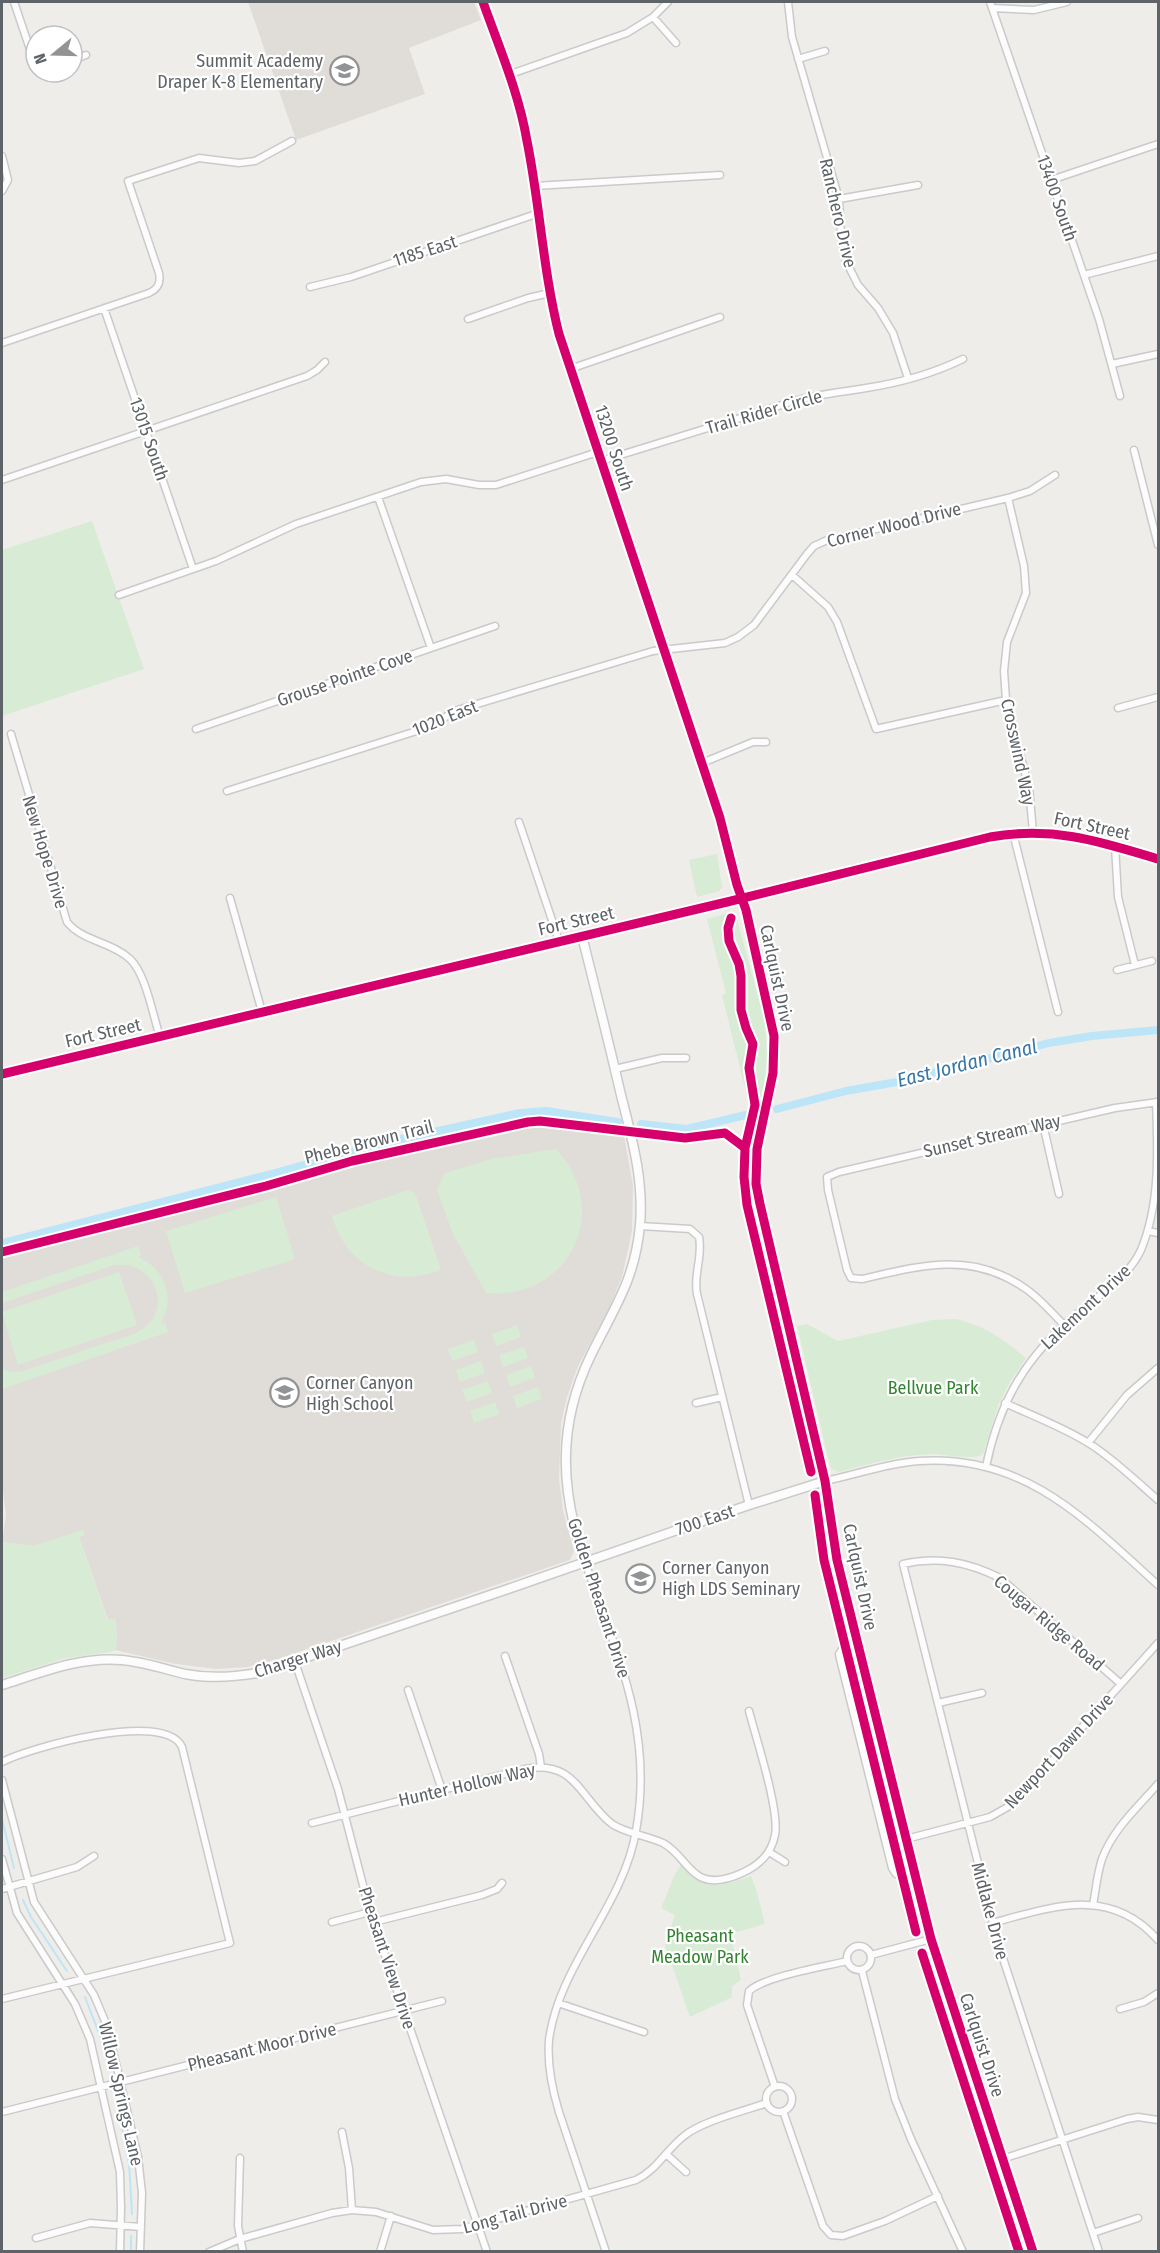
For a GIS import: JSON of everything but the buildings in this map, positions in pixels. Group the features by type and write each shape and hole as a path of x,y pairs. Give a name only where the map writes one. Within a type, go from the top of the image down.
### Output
{"street":[{"path":"14,2 24,32"},
{"name":"13200 South","path":"483,2 523,120 550,293 559,334 720,818 742,899"},
{"path":"508,75 615,38 641,26 668,2"},
{"name":"Ranchero Drive","path":"788,2 789,24 798,59 839,199 841,236 846,261 858,285 886,319 898,345 908,378"},
{"path":"991,5 1034,10 1067,2"},
{"name":"13400 South","path":"991,5 1084,275 1120,396"},
{"path":"653,17 676,43"},
{"path":"798,59 825,51"},
{"path":"2,343 152,292 157,287 160,281 128,181 199,158 239,163 255,161 292,141"},
{"path":"1051,180 1158,144"},
{"path":"2,156 8,180 2,191"},
{"path":"535,186 720,175"},
{"path":"839,199 918,185"},
{"name":"1185 East","path":"310,287 351,277 539,213"},
{"path":"1084,275 1158,256"},
{"path":"468,319 528,298 550,293"},
{"name":"13015 South","path":"104,308 193,569"},
{"path":"570,369 720,317"},
{"path":"1112,364 1158,354"},
{"name":"Trail Rider Circle","path":"601,461 804,398 869,388 947,367 963,359"},
{"path":"2,480 307,376 325,362"},
{"path":"1134,450 1158,545"},
{"path":"119,595 224,558 288,527 422,482 438,479 488,486 504,484 598,452"},
{"name":"Corner Wood Drive","path":"664,650 725,643 738,637 754,625 814,546 825,541 1008,498 1030,491 1055,475"},
{"path":"378,497 431,648"},
{"name":"Crosswind Way","path":"1008,498 1024,566 1026,593 1007,642 1004,671 1006,700 1029,788 1033,832"},
{"path":"792,576 828,607 837,622 876,729 1006,700"},
{"name":"Grouse Pointe Cove","path":"196,729 495,627"},
{"name":"1020 East","path":"227,791 426,728 454,711 653,651 664,650"},
{"path":"1118,708 1158,697"},
{"name":"New Hope Drive","path":"11,734 55,889 67,922 76,931 121,953 135,965 160,1037"},
{"path":"702,763 753,742 766,742"},
{"path":"519,822 559,941"},
{"path":"1013,833 1058,1012"},
{"name":"Fort Street","path":"2,1074 742,899 974,840 1013,833 1069,835 1158,859"},
{"path":"1115,846 1118,897 1136,965"},
{"path":"230,898 262,1012"},
{"name":"Carlquist Drive","path":"742,899 774,1036 773,1073 756,1149 756,1184 825,1481 834,1548 931,1939 1033,2252"},
{"name":"Golden Pheasant Drive","path":"582,936 639,1173 640,1226 628,1281 580,1378 567,1430 565,1466 572,1522 636,1715 642,1770 636,1833 619,1886 565,1986 558,2003 549,2042 550,2076 559,2112 606,2252"},
{"path":"1117,970 1152,961"},
{"path":"615,1069 662,1058 686,1058"},
{"name":"Sunset Stream Way","path":"1064,1324 1023,1287 1008,1278 978,1267 934,1264 862,1279 851,1278 847,1270 827,1177 839,1172 1131,1104 1157,1102"},
{"name":"Lakemont Drive","path":"986,1467 1005,1403 1032,1358 1064,1324 1125,1274 1137,1258 1148,1231 1158,1179 1157,1102"},
{"path":"1043,1124 1059,1194"},
{"path":"640,1226 690,1229 698,1235 701,1251 695,1279 696,1294 749,1505"},
{"path":"1148,1231 1158,1233"},
{"path":"1088,1443 1121,1400 1158,1368"},
{"path":"696,1403 722,1397"},
{"path":"1005,1403 1088,1443 1121,1467 1158,1500"},
{"path":"825,1481 919,1461 952,1461 986,1467 1024,1480 1057,1498 1090,1523 1158,1585"},
{"name":"700 East","path":"585,1562 825,1481"},
{"name":"Cougar Ridge Road","path":"903,1564 929,1560 953,1561 994,1575 1011,1586 1121,1684"},
{"name":"Charger Way","path":"2,1685 61,1666 92,1660 121,1659 186,1674 216,1677 249,1675 295,1662 585,1562"},
{"name":"Midlake Drive","path":"903,1564 992,1923 1099,2252"},
{"name":"Newport Dawn Drive","path":"906,1839 998,1814 1013,1804 1158,1643"},
{"path":"858,1644 843,1648 839,1654 840,1659 892,1868 896,1874 914,1871"},
{"path":"505,1656 539,1754 541,1767"},
{"name":"Pheasant View Drive","path":"295,1662 345,1813 370,1912 487,2252"},
{"path":"408,1690 442,1790"},
{"path":"938,1703 982,1693"},
{"path":"749,1710 776,1820 775,1837 769,1852 785,1862"},
{"path":"2,1762 31,1750 116,1731 169,1734 178,1739 182,1747 230,1943 2,1999"},
{"name":"Hunter Hollow Way","path":"312,1823 345,1813 541,1767 553,1768 566,1774 614,1825 670,1847 695,1874 712,1880 731,1877 747,1870 769,1852"},
{"name":"Willow Springs Lane","path":"2,1780 27,1880 38,1910 94,1995 107,2026 140,2174 140,2252"},
{"path":"1093,1905 1098,1873 1110,1843 1120,1827 1158,1784"},
{"path":"5,1887 77,1867 94,1856"},
{"name":"Willow Springs Lane","path":"2,1859 5,1887 23,1923 64,1984 87,2029 120,2172 120,2252"},
{"path":"374,1922 482,1895 497,1889 502,1883"},
{"path":"992,1923 1057,1906 1093,1905 1126,1915 1147,1929 1158,1940"},
{"path":"332,1922 370,1912"},
{"path":"871,1955 931,1939"},
{"path":"858,1946 864,1947 871,1955 870,1965 862,1971 852,1969 847,1961 849,1951 858,1946"},
{"path":"776,2087 747,2005 749,1991 756,1986 779,1978 847,1961"},
{"path":"862,1971 895,2099 963,2252"},
{"path":"1120,2009 1144,2002 1158,1993"},
{"name":"Pheasant Moor Drive","path":"2,2112 442,2001"},
{"path":"558,2003 644,2032"},
{"path":"776,2087 782,2087 790,2094 791,2104 783,2111 773,2111 767,2103 768,2093 776,2087"},
{"name":"Long Tail Drive","path":"209,2252 240,2239 332,2213 352,2210 368,2210 433,2230 451,2231 478,2226 636,2180 651,2172 690,2131 767,2103"},
{"path":"783,2111 823,2226 831,2235 843,2236 877,2224 938,2196"},
{"path":"1002,2159 1127,2119 1138,2117 1158,2120"},
{"path":"342,2132 349,2168 352,2210"},
{"path":"666,2154 686,2172"},
{"path":"240,2158 238,2219 243,2252"},
{"path":"380,2252 391,2216"},
{"path":"1093,2233 1138,2218"},
{"path":"36,2238 85,2224 141,2227"}],"shaded area":[{"name":"Summit Academy Draper K-8 Elementary","path":"248,2 474,2 481,20 409,48 425,94 296,140"},
{"name":"Corner Canyon High School","path":"543,1124 624,1136 633,1186 632,1231 622,1277 609,1309 578,1366 561,1423 559,1479 563,1511 574,1551 570,1560 275,1660 246,1667 216,1669 176,1664 115,1650 117,1637 115,1619 108,1620 79,1537 84,1535 84,1531 34,1546 2,1542 6,1515 2,1484 2,1254 431,1146"}],"green space":[{"path":"92,521 144,669 2,716 2,550"},
{"path":"717,854 722,887 719,891 697,897 689,860"},
{"path":"729,913 737,919 765,1022 767,1058 764,1086 757,1111 751,1112 722,995 726,993 707,919"},
{"path":"556,1149 573,1173 581,1198 581,1223 574,1246 560,1267 540,1282 515,1292 486,1293 453,1234 437,1190 445,1173 491,1159"},
{"path":"408,1190 415,1193 441,1270 405,1277 373,1269 360,1260 348,1248 332,1216"},
{"path":"276,1197 295,1259 185,1293 166,1231"},
{"path":"138,1246 141,1255 138,1257 155,1269 165,1285 168,1303 161,1323 165,1323 168,1332 2,1389 2,1369 11,1372 22,1371 141,1330 151,1321 157,1309 158,1297 148,1276 138,1269 125,1265 111,1266 2,1303 2,1292"},
{"path":"119,1272 137,1325 18,1365 2,1312"},
{"name":"Bellvue Park","path":"956,1319 994,1334 1026,1358 999,1403 983,1454 966,1457 932,1454 908,1456 839,1472 833,1470 830,1466 797,1326 807,1324 838,1341 932,1320"},
{"path":"517,1325 521,1337 496,1346 492,1334"},
{"path":"474,1340 478,1352 452,1361 448,1349"},
{"path":"524,1347 528,1358 503,1367 499,1355"},
{"path":"481,1361 485,1373 460,1382 456,1370"},
{"path":"531,1366 535,1378 510,1387 506,1375"},
{"path":"488,1381 492,1393 467,1402 462,1390"},
{"path":"538,1387 542,1399 517,1408 513,1396"},
{"path":"495,1402 499,1414 474,1423 470,1411"},
{"path":"82,1530 85,1534 79,1537 107,1619 115,1619 117,1637 115,1650 66,1658 2,1678 2,1542 34,1546"},
{"name":"Pheasant Meadow Park","path":"682,1863 697,1879 712,1885 730,1883 751,1876 765,1924 730,1934 741,1980 732,1986 732,1997 690,2017 665,1945 675,1915 661,1908"}],"waterway":[{"name":"East Jordan Canal","path":"777,1109 846,1091 897,1082 1049,1043 1092,1036 1158,1030"},
{"name":"East Jordan Canal","path":"2,1243 379,1144 520,1113 546,1111 618,1122"},
{"name":"East Jordan Canal","path":"641,1124 687,1129 750,1114"},
{"path":"2,1819 14,1868"},
{"path":"23,1900 31,1917 67,1971"},
{"path":"85,1997 100,2036 109,2070"},
{"path":"116,2098 129,2163 132,2214"},
{"path":"131,2236 131,2252"}],"cycle path":[{"path":"483,2 519,105 559,334 720,818 737,885 746,910 774,1036 773,1073 757,1149 756,1184 760,1204 825,1481 837,1560 931,1939 1033,2252"},
{"path":"2,1074 727,902 990,837 1013,834 1055,834 1096,841 1158,859"},
{"path":"731,918 728,928 729,941 739,964 741,1010 753,1044 749,1068 755,1105 745,1148 744,1177 747,1205 811,1472"},
{"name":"Phebe Brown Trail","path":"2,1252 266,1186 352,1161 528,1122 540,1121 685,1138 725,1133 745,1148"},
{"path":"815,1495 824,1560 916,1932"},
{"path":"922,1953 1019,2252"}],"place":[{"name":"Summit Academy Draper K-8 Elementary","path":"344,71"},
{"name":"Corner Canyon High School","path":"285,1393"},
{"name":"Corner Canyon High LDS Seminary","path":"641,1578"}]}
